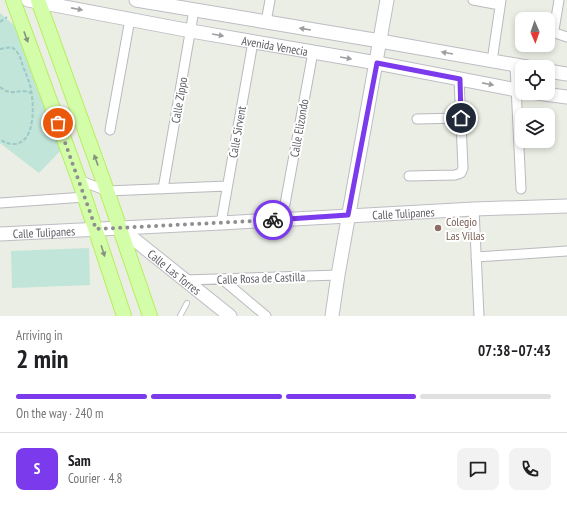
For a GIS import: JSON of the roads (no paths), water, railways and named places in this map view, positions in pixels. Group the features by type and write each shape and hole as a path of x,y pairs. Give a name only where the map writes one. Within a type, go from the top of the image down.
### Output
{"main road":[{"path":"13,0 85,197 124,316"},
{"path":"35,1 107,191 150,316"}],"street":[{"name":"Avenida Venecia","path":"136,0 380,40 515,65"},
{"path":"266,22 270,0"},
{"path":"332,316 348,215 377,63 387,0"},
{"path":"473,0 501,2 492,61"},
{"path":"559,0 554,30 558,35 567,37"},
{"name":"Avenida Venecia","path":"35,1 191,31 377,63 515,89"},
{"name":"Calle Zippo","path":"163,189 194,10"},
{"path":"110,130 130,19"},
{"name":"Calle Sirvent","path":"221,223 253,42"},
{"name":"Calle Elizondo","path":"285,204 313,52"},
{"path":"555,72 567,74"},
{"path":"409,176 456,175 461,173 463,168 460,79"},
{"path":"555,96 567,98"},
{"path":"519,100 521,189"},
{"path":"417,119 461,118"},
{"path":"79,180 107,191 227,186"},
{"path":"0,203 85,197"},
{"name":"Calle Tulipanes","path":"0,234 348,215 567,206"},
{"path":"474,209 479,316"},
{"name":"Calle Las Torres","path":"120,228 230,316"},
{"path":"476,257 567,251"},
{"name":"Calle Rosa de Castilla","path":"184,280 338,275"},
{"path":"222,279 266,316"}],"lane":[{"path":"180,316 187,303"}],"place":[{"name":"Colegio Las Villas","path":"438,228"}]}
